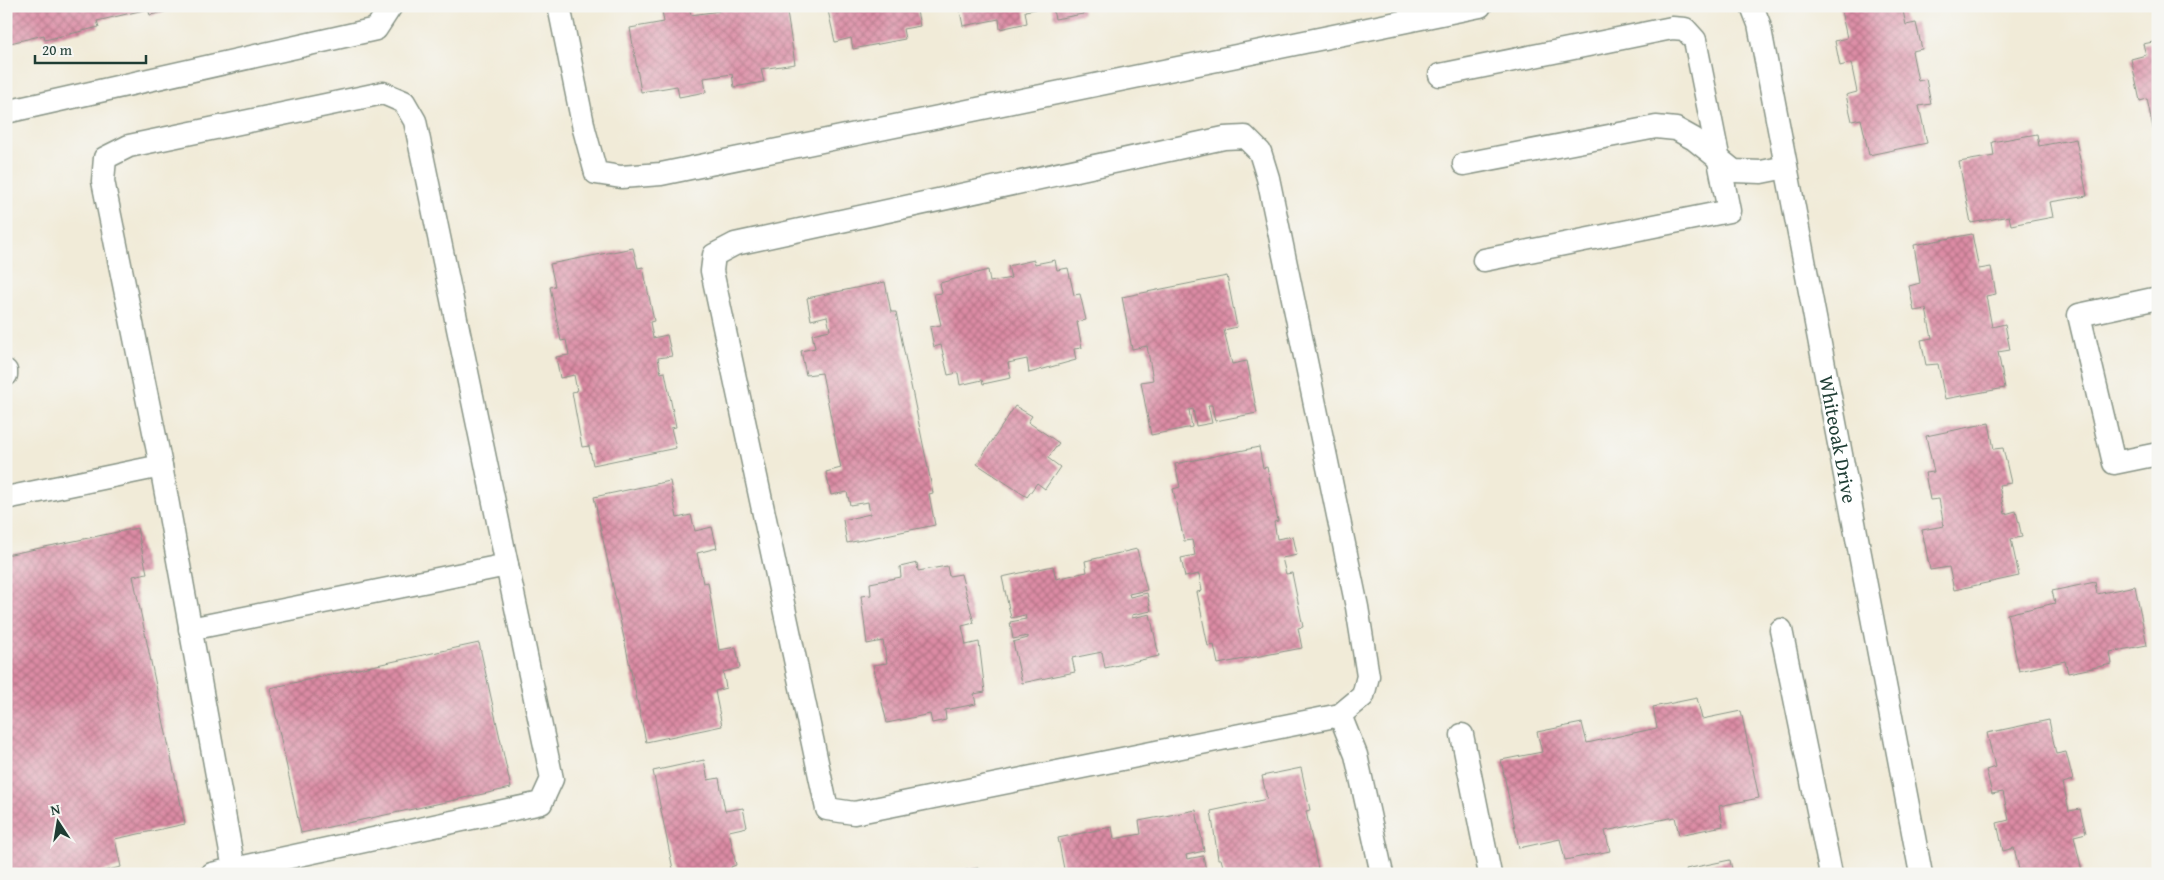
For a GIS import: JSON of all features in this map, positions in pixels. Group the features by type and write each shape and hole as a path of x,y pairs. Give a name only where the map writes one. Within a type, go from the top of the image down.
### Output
{"lane":[{"path":"6,112 376,29 391,6"},
{"path":"558,6 584,129 596,173 621,177 661,174 1480,6"},
{"name":"Whiteoak Drive","path":"1752,6 1759,24 1921,874"},
{"path":"1440,75 1672,28 1685,29 1695,40 1730,211 1484,260"},
{"path":"212,874 541,803 552,779 414,121 404,102 383,93 129,146 105,158 103,182 160,466 234,869"},
{"path":"1464,164 1656,127 1676,129 1694,139 1734,171 1761,172 1786,167"},
{"path":"1245,137 1260,152 1268,178 1358,607 1368,676 1363,696 1340,715 854,812 827,809 712,271 714,255 735,244 1224,138 1245,137"},
{"path":"2158,298 2079,315 2114,463 2158,454"},
{"path":"6,498 160,466"},
{"path":"190,629 507,565"},
{"path":"1781,630 1831,874"},
{"path":"1340,715 1356,755 1382,874"},
{"path":"1462,734 1490,874"}],"building":[{"path":"6,6 186,7 150,15 148,9 97,21 99,27 45,40 44,35 6,44"},
{"path":"689,6 691,15 719,11 718,6 786,6 795,64 761,69 764,82 734,87 732,74 704,78 706,92 679,97 677,86 641,92 630,28 664,22 662,11"},
{"path":"827,6 916,6 920,26 903,29 905,39 853,49 851,38 835,42"},
{"path":"959,6 1047,7 1025,11 1027,23 1000,29 999,19 963,26"},
{"path":"1052,6 1082,6 1083,14 1055,19"},
{"path":"1840,6 1902,6 1906,25 1916,23 1922,49 1912,51 1918,81 1926,79 1931,104 1919,106 1927,143 1869,155 1861,119 1852,121 1846,95 1857,92 1851,63 1840,66 1835,41 1847,38"},
{"path":"2158,41 2157,147 2147,99 2140,101 2131,59 2146,55 2143,44"},
{"path":"2037,134 2039,146 2076,139 2087,196 2050,202 2053,217 2011,225 2009,216 1971,223 1959,162 1994,156 1992,142"},
{"path":"2158,152 2158,169 2157,169 2154,153"},
{"path":"1972,234 1979,269 1991,267 1996,294 1986,296 1992,327 2005,324 2010,350 1998,352 2005,388 1945,399 1938,364 1926,365 1921,340 1932,338 1926,309 1914,311 1909,286 1920,283 1914,245"},
{"path":"633,248 638,268 643,267 654,321 650,322 653,338 667,335 672,356 658,358 661,373 665,372 676,427 671,428 676,448 593,465 589,446 582,447 572,392 577,391 574,375 560,378 556,357 569,355 566,340 561,341 550,287 555,286 550,264"},
{"path":"1034,260 1035,264 1055,260 1057,270 1068,268 1074,295 1080,294 1086,320 1077,322 1082,348 1074,349 1076,360 1029,373 1027,359 1008,363 1011,378 983,384 982,380 960,385 958,373 948,375 941,345 934,347 930,327 941,325 934,294 942,293 940,283 988,270 990,282 1011,278 1008,266"},
{"path":"1227,276 1237,327 1224,330 1232,364 1247,361 1257,413 1215,421 1212,405 1208,405 1212,423 1196,426 1193,409 1189,410 1192,427 1151,435 1141,382 1153,380 1147,346 1132,349 1122,297"},
{"path":"885,282 891,312 896,312 933,493 929,494 935,525 847,543 843,520 870,514 868,502 850,505 847,492 831,495 826,472 841,468 822,373 806,375 801,351 815,348 812,334 830,330 827,316 811,320 807,298"},
{"path":"1015,406 1032,416 1028,422 1059,443 1048,458 1060,467 1045,489 1037,483 1027,497 977,464"},
{"path":"1989,423 1994,449 2003,448 2011,483 1999,485 2005,514 2016,511 2022,537 2011,539 2019,576 1954,590 1949,567 1930,570 1922,530 1944,526 1939,499 1930,500 1925,473 1934,472 1926,436"},
{"path":"1259,447 1263,468 1267,467 1278,521 1274,522 1277,539 1293,536 1297,555 1282,558 1286,574 1292,573 1303,627 1298,628 1302,648 1218,664 1214,645 1208,646 1197,592 1202,591 1199,574 1185,577 1181,558 1195,555 1192,540 1184,541 1173,489 1180,487 1175,464"},
{"path":"670,481 677,518 691,515 695,531 712,527 717,548 697,553 703,583 708,582 719,650 736,647 740,668 723,672 726,688 715,691 722,726 646,742 594,497"},
{"path":"137,528 147,573 133,576 185,824 115,839 121,867 90,874 6,874 6,555"},
{"path":"1137,549 1147,590 1129,594 1130,597 1147,593 1151,611 1132,615 1132,618 1150,614 1159,656 1105,668 1102,652 1072,658 1075,672 1022,683 1013,642 1028,638 1028,636 1013,639 1010,622 1026,619 1025,615 1011,618 1002,577 1053,566 1056,579 1087,572 1085,561"},
{"path":"917,563 918,571 947,566 949,576 961,574 974,623 962,626 966,645 979,642 985,692 974,694 976,704 945,710 946,720 932,723 930,714 887,723 873,665 887,663 883,641 867,644 861,596 871,595 870,583 901,577 900,567"},
{"path":"2095,582 2097,594 2135,586 2147,645 2110,652 2112,664 2068,673 2065,661 2019,671 2007,614 2055,603 2052,591"},
{"path":"479,643 511,788 301,833 270,688"},
{"path":"1697,698 1702,719 1741,711 1759,798 1719,806 1723,826 1679,835 1675,817 1605,831 1610,851 1565,860 1560,839 1519,848 1501,760 1542,752 1537,732 1582,723 1587,743 1657,728 1653,707"},
{"path":"2049,720 2056,754 2066,752 2073,780 2063,783 2069,811 2080,809 2086,833 2074,836 2082,871 2069,874 2020,874 2014,848 2003,851 1997,823 2009,820 2003,792 1992,794 1986,770 1995,767 1987,733"},
{"path":"704,760 708,780 719,778 725,811 743,808 747,827 729,831 736,865 731,867 732,874 674,874 653,771"},
{"path":"1301,768 1310,810 1306,811 1319,874 1225,874 1221,859 1218,859 1211,811 1267,799 1262,776"},
{"path":"1196,810 1204,851 1186,855 1187,859 1203,856 1206,870 1189,874 1065,874 1058,838 1112,827 1114,839 1141,834 1139,821"},
{"path":"1730,860 1733,874 1687,874 1686,869"},
{"path":"978,868 979,874 956,874 956,872"}]}
